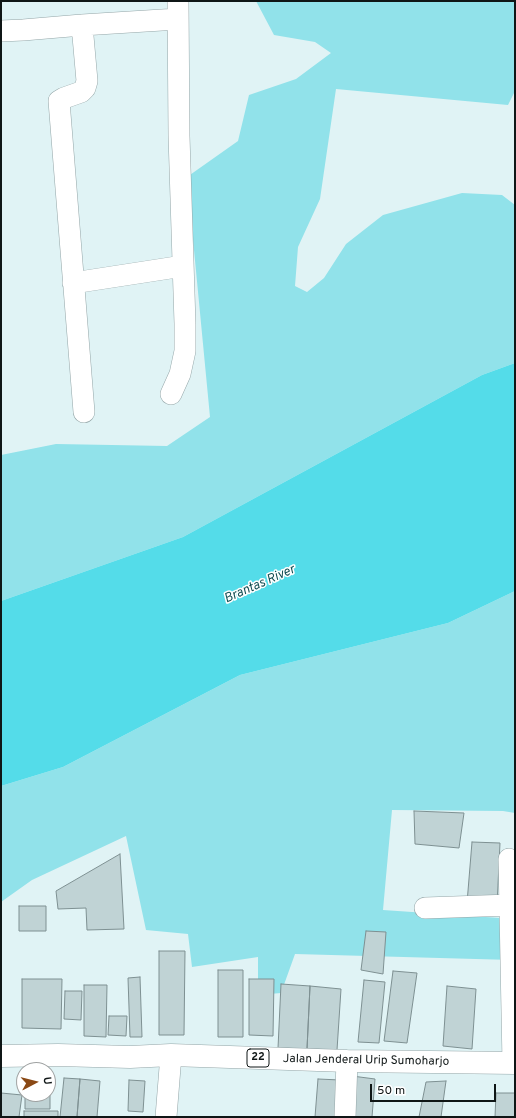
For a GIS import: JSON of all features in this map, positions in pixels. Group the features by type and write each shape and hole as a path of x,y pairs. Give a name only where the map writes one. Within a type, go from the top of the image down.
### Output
{"highway":[{"name":"Jalan Jenderal Urip Sumoharjo","path":"1,1056 58,1055 130,1057 171,1055 347,1061 514,1063"}],"street":[{"path":"1,31 82,25 178,10 185,351 180,374 171,394"},
{"path":"82,25 87,81 85,88 81,92 59,101 84,412"},
{"path":"73,283 183,266"},
{"path":"509,859 514,1063"},
{"path":"425,908 510,905"},
{"path":"166,1117 171,1055"},
{"path":"345,1117 347,1061"}],"shaded area":[{"path":"256,1 515,1 515,91 508,105 336,89 320,199 298,247 295,286 307,292 324,278 346,244 383,215 462,193 502,195 515,205 515,363 482,375 183,537 1,601 1,455 56,444 167,446 210,417 187,177 238,141 249,95 296,79 331,53 315,42 274,35"},
{"path":"515,591 515,813 503,811 392,810 383,910 515,919 512,960 295,954 281,993 258,995 258,957 192,967 188,934 146,930 126,836 32,880 1,902 1,786 63,767 240,675 448,623"}],"water":[{"name":"Brantas River","path":"515,363 515,591 448,623 240,675 63,767 1,786 1,601 183,537 482,375"}],"building":[{"path":"414,811 464,813 459,848 415,844"},
{"path":"472,842 500,843 497,905 467,903"},
{"path":"120,854 124,929 87,930 86,908 58,909 56,891"},
{"path":"19,906 46,906 46,931 19,931"},
{"path":"366,931 386,932 383,974 361,970"},
{"path":"159,951 185,951 184,1035 159,1035"},
{"path":"218,970 243,970 243,1037 218,1037"},
{"path":"393,971 417,973 407,1043 384,1041"},
{"path":"140,977 142,1037 130,1037 128,978"},
{"path":"22,979 62,979 61,1029 22,1028"},
{"path":"249,979 274,979 273,1036 249,1035"},
{"path":"364,980 385,982 379,1043 358,1042"},
{"path":"281,984 310,986 307,1049 278,1048"},
{"path":"84,985 107,985 106,1037 84,1036"},
{"path":"310,986 341,989 337,1050 307,1049"},
{"path":"447,986 476,989 472,1049 443,1046"},
{"path":"65,991 82,991 81,1020 64,1019"},
{"path":"109,1016 127,1016 126,1036 108,1035"},
{"path":"352,1076 375,1079 372,1117 348,1117"},
{"path":"64,1078 80,1079 77,1117 60,1117"},
{"path":"80,1079 100,1081 97,1117 77,1117"},
{"path":"318,1079 340,1080 337,1117 315,1117"},
{"path":"129,1080 145,1081 143,1112 128,1111"},
{"path":"446,1081 441,1117 419,1117 426,1082"},
{"path":"1,1093 16,1094 16,1102 21,1102 19,1117 1,1117"},
{"path":"496,1093 515,1093 515,1117 495,1117"},
{"path":"25,1102 50,1102 50,1109 25,1109"},
{"path":"24,1111 58,1111 58,1117 24,1117"}]}
